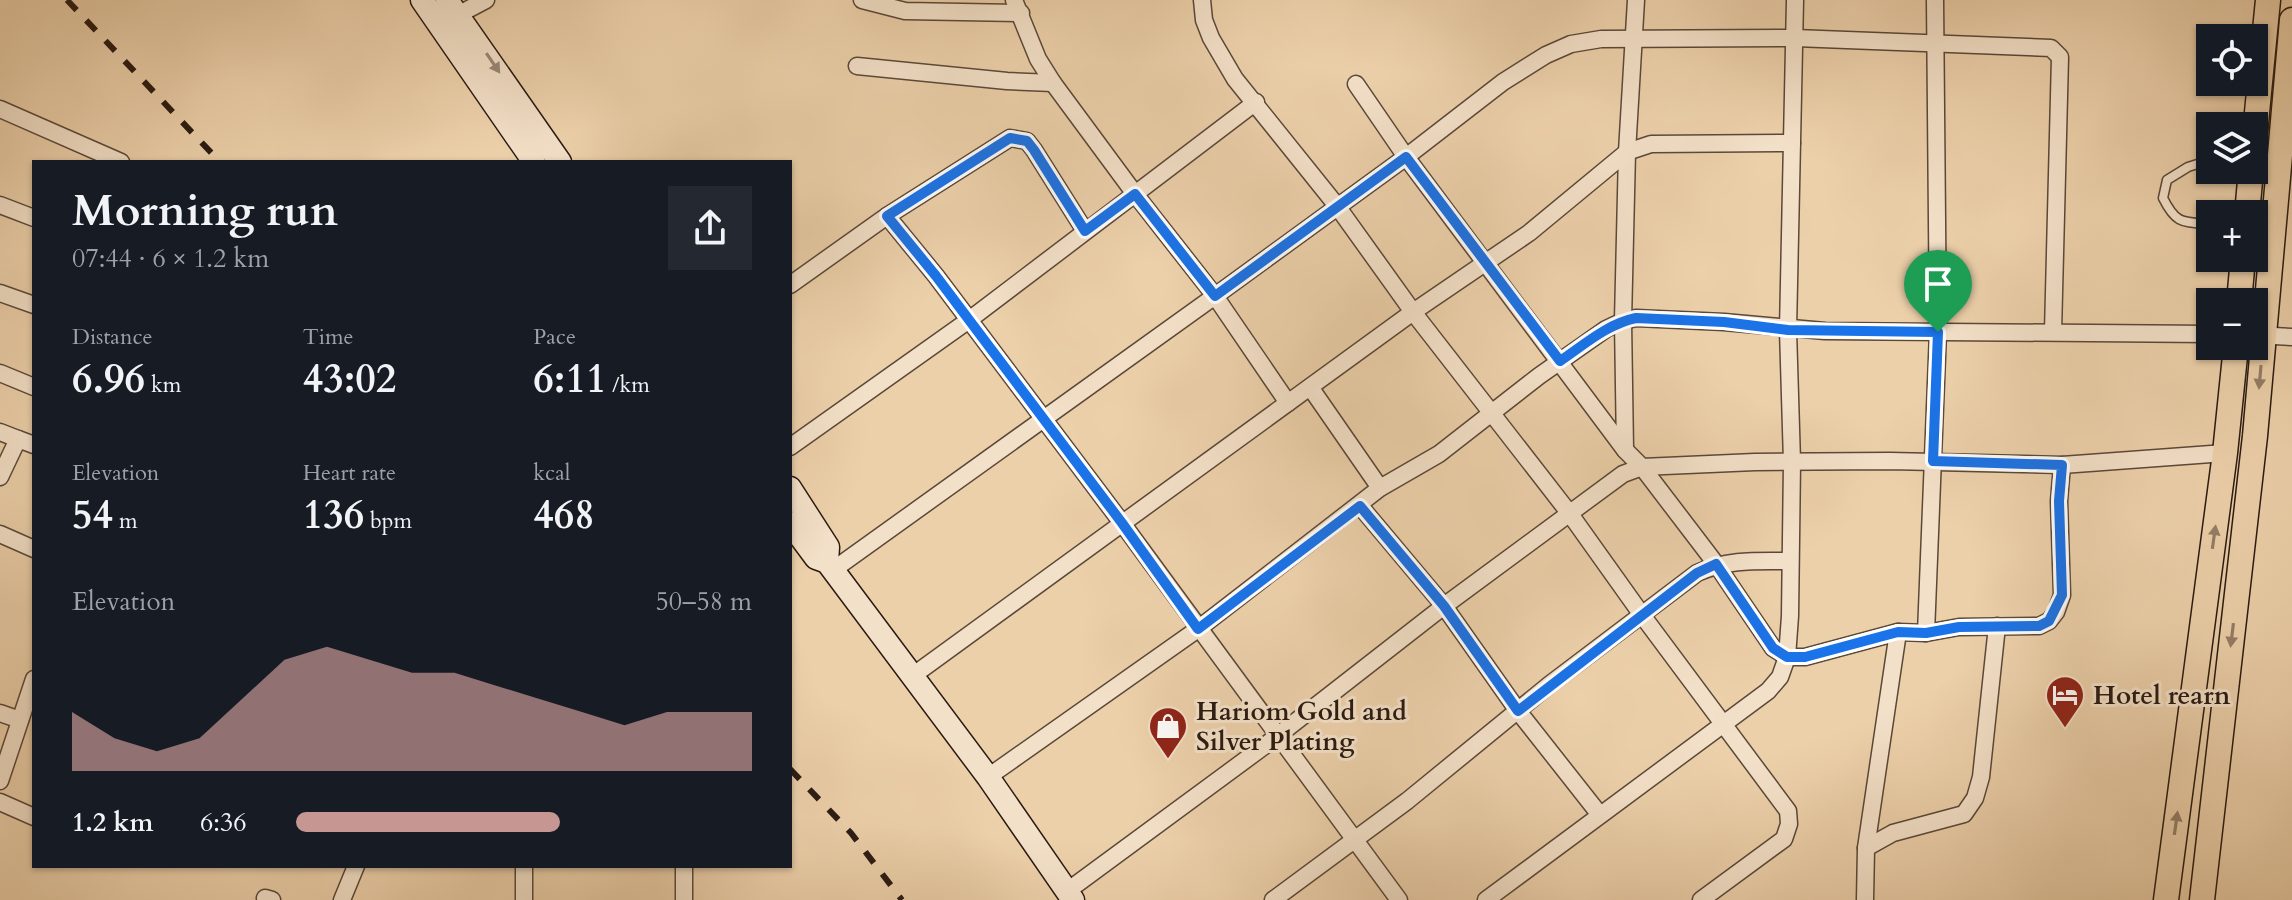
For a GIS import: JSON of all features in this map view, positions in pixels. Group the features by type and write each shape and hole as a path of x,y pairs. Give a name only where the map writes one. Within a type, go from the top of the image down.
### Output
{"main road":[{"path":"2257,112 2268,0"},
{"path":"2263,288 2292,20"},
{"path":"2166,900 2235,360"},
{"path":"2202,900 2255,436 2257,360"}],"street":[{"path":"422,0 448,13 558,160"},
{"path":"448,13 486,0"},
{"path":"862,0 905,11 1018,7 1038,59 1053,83 1215,296 1288,403"},
{"path":"1202,0 1204,20 1211,38 1235,79 1337,206 1413,312 1570,514 1788,811 1789,824 1784,839 1701,900"},
{"path":"1625,450 1623,321 1627,152 1636,0"},
{"path":"1486,900 1768,691 1780,677 1787,657 1792,462 1788,330 1795,0"},
{"path":"1926,633 1938,332 1935,0"},
{"path":"448,13 533,160"},
{"path":"830,566 1215,296 1503,82 1546,55 1571,44 1601,39 1795,38 2051,48 2060,57 2053,332"},
{"path":"857,66 1053,83"},
{"path":"1356,84 1406,157 1625,450 1642,467 1716,564 1773,648 1787,657 1805,657 1898,632 1926,633 1959,627 2039,626 2049,621 2062,595 2059,501 2062,465"},
{"path":"792,446 969,320 1256,102"},
{"path":"0,109 116,160"},
{"path":"792,284 887,216 1010,138 1027,141 1085,231"},
{"path":"911,677 1413,312 1529,233 1627,152 1651,144 1792,143"},
{"path":"0,205 32,217"},
{"path":"887,216 936,276 1122,523 1399,900"},
{"path":"0,293 32,304"},
{"path":"988,777 1198,629 1380,488 1439,454 1560,361 1623,321 1636,318 1709,321 1788,330 2196,334"},
{"path":"2268,336 2292,337"},
{"path":"0,373 32,386"},
{"path":"1310,387 1380,488"},
{"path":"0,432 26,442 0,477"},
{"path":"792,526 816,558 830,566 988,777 1070,896 1444,606 1623,474 1642,467 1933,461 2062,465 2225,453"},
{"path":"792,491 828,547 830,566"},
{"path":"1360,506 1444,606 1518,711 1600,815"},
{"path":"0,534 32,548"},
{"path":"1273,900 1407,801 1697,573 1716,564 1734,561 1789,561"},
{"path":"1866,848 1893,833 1964,814 1975,798 1981,777 1997,626"},
{"path":"1865,900 1866,848 1898,632"},
{"path":"0,781 32,685"},
{"path":"0,713 20,720"},
{"path":"0,802 32,816"},
{"path":"342,900 355,868"},
{"path":"524,868 524,900"},
{"path":"684,868 684,900"}],"lane":[{"path":"2196,164 2167,180 2163,198 2173,217 2196,223"}],"railway":[{"path":"67,0 218,160"},
{"path":"792,771 851,833 902,900"}],"place":[{"name":"Hotel rearn","path":"2065,729"},
{"name":"Hariom Gold and Silver Plating","path":"1168,760"}],"route":[{"path":"1010,138 1019,138 1027,141 1034,150 1085,231 1135,194 1215,296 1406,157 1560,361 1606,329 1636,318 1724,322 1788,330 1938,332 1933,461 2062,465 2059,501 2062,595 2049,621 2039,626 1959,627 1926,633 1898,632 1805,657 1787,657 1773,648 1716,564 1697,573 1518,711 1444,606 1360,506 1198,629 1122,523 936,276 887,216 998,145 1010,138"}]}
